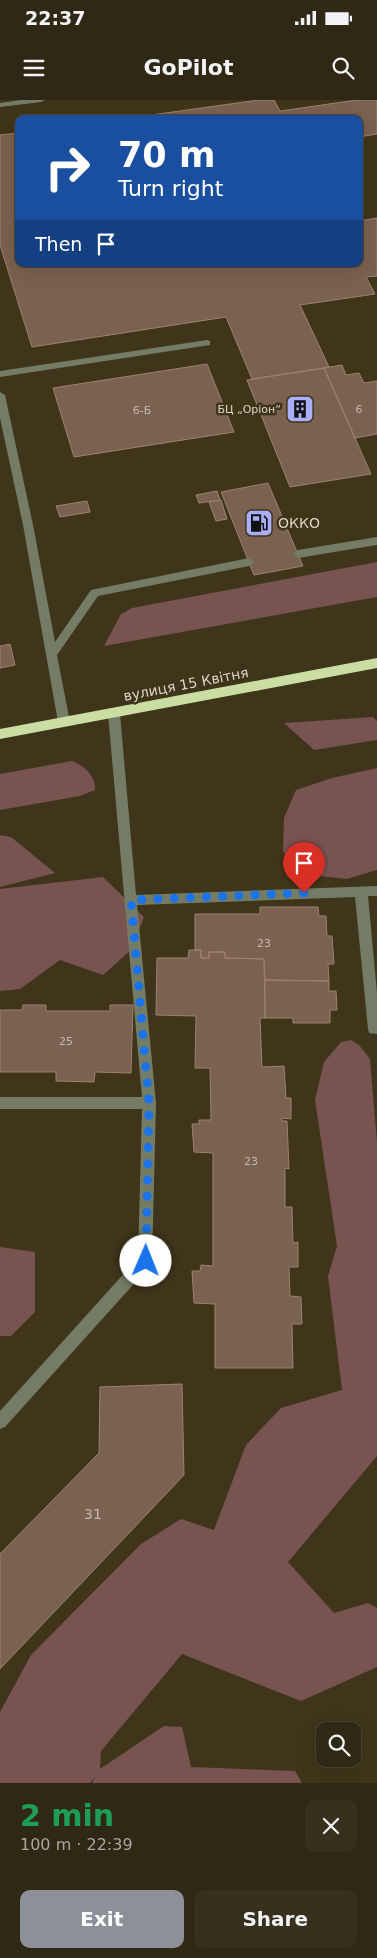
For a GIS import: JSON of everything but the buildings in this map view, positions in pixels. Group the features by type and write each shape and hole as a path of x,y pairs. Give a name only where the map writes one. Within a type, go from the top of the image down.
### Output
{"highway":[{"name":"вулиця 15 Квітня","path":"0,734 377,663"}],"lane":[{"path":"0,106 41,100"},
{"path":"0,374 206,344"},
{"path":"0,395 28,525 64,722"},
{"path":"298,554 377,541"},
{"path":"52,654 95,593 248,562"},
{"path":"0,1422 146,1261 149,1103 114,714"},
{"path":"361,891 374,1029"},
{"path":"131,900 377,891"},
{"path":"0,1103 149,1103"}],"shaded area":[{"path":"377,562 377,597 104,646 121,614 132,608"},
{"path":"373,717 377,721 377,740 314,750 284,723"},
{"path":"72,761 89,772 94,780 95,790 80,796 0,810 0,774"},
{"path":"377,768 377,870 347,879 311,875 283,852 284,818 296,790 332,778"},
{"path":"0,835 11,837 55,873 0,887"},
{"path":"103,877 144,917 132,949 103,975 60,960 20,989 0,991 0,889"},
{"path":"351,1040 359,1045 370,1059 377,1142 377,1456 288,1562 334,1613 368,1603 377,1608 377,1667 301,1701 182,1654 101,1751 100,1769 164,1726 182,1727 191,1767 295,1771 302,1783 92,1783 95,1777 90,1783 0,1783 0,1712 31,1655 141,1544 181,1519 214,1530 246,1445 281,1408 342,1390 328,1276 337,1246 315,1100 324,1062 341,1042"},
{"path":"0,1247 35,1252 35,1312 11,1336 0,1336"}],"place":[{"name":"БЦ „Оріон“","path":"300,409"},
{"name":"ОККО","path":"259,523"}],"route":[{"path":"146,1261 149,1103 131,900 304,893"}]}
